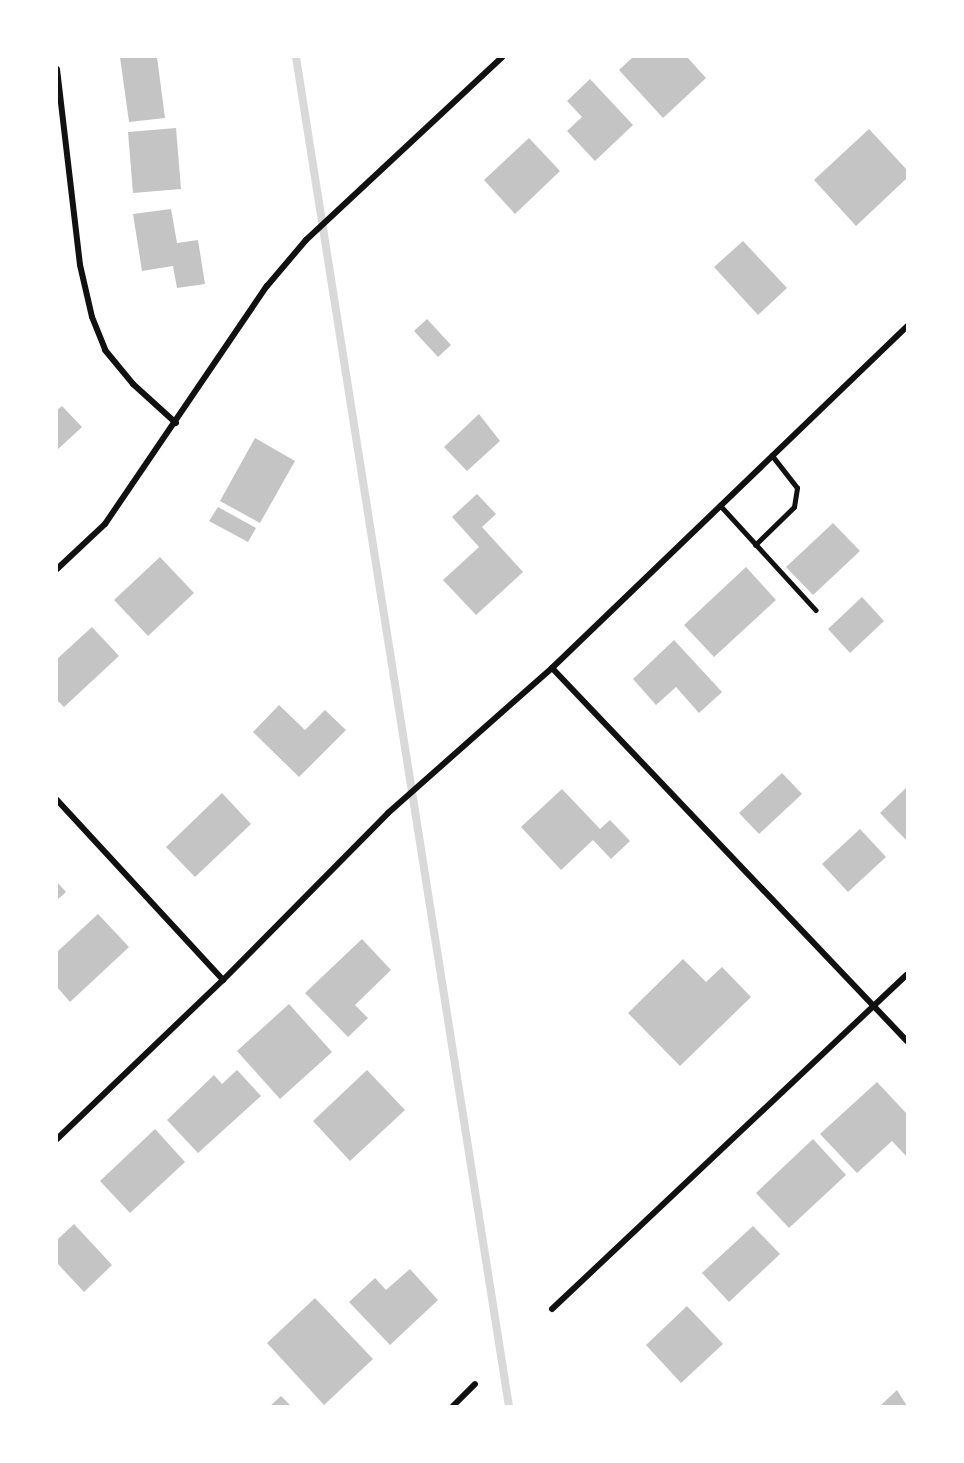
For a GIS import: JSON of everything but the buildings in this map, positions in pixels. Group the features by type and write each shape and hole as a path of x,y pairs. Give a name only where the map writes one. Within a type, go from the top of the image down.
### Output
{"street":[{"path":"57,569 105,524 176,423 267,286 306,240 502,57"},
{"path":"57,69 80,265 93,317 105,350 133,384 176,423"},
{"path":"57,1139 223,980 388,813 552,668 907,326"},
{"path":"552,668 907,1041"},
{"path":"57,800 223,980"},
{"path":"552,1309 907,975"},
{"path":"453,1406 475,1384"}],"lane":[{"path":"755,546 794,507 797,488 772,456"},
{"path":"720,505 755,546 816,610"}],"waterway":[{"path":"296,57 509,1406"}]}
